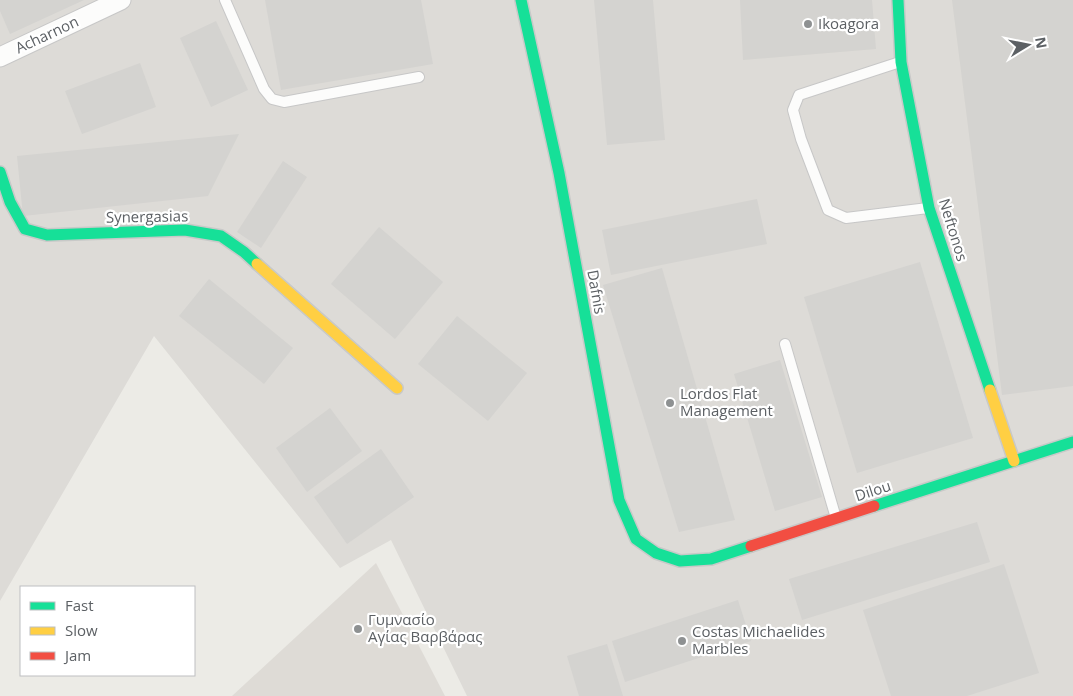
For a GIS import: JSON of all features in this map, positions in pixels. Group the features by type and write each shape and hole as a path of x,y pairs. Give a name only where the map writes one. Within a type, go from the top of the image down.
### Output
{"street":[{"name":"Acharnon","path":"0,57 121,0"},
{"name":"Dafnis","path":"521,0 559,174 619,500 636,539 656,553 680,561"},
{"name":"Neftonos","path":"898,0 901,62 929,208 1014,461"},
{"name":"Synergasias","path":"0,172 3,201 24,230 47,235 185,230 221,236 244,252 397,388"},
{"name":"Dilou","path":"680,561 711,559 1073,442"}],"lane":[{"path":"224,0 264,89 272,99 284,102 418,77"},
{"path":"901,62 799,95 793,110 801,139 828,210 846,218 929,208"},
{"path":"784,344 836,518"}],"shaded area":[{"path":"0,0 1073,0 1073,696 467,696 391,540 340,568 154,336 0,601"},
{"name":"Γυμνασίο Αγίας Βαρβάρας","path":"376,563 445,696 232,696"}],"building":[{"path":"0,0 84,0 10,34 0,11"},
{"path":"265,0 421,0 433,64 281,90"},
{"path":"594,0 653,0 665,140 607,145"},
{"name":"Ikoagora","path":"740,0 872,0 876,49 743,60"},
{"path":"952,0 1073,0 1073,386 1002,395"},
{"path":"216,21 248,90 211,107 180,38"},
{"path":"140,63 156,107 82,134 65,91"},
{"path":"239,134 208,196 23,216 17,156"},
{"path":"283,161 307,177 261,248 237,232"},
{"path":"757,199 767,244 611,275 602,230"},
{"path":"379,227 443,282 395,339 331,284"},
{"path":"920,262 973,438 857,473 804,297"},
{"name":"Lordos Flat Management","path":"662,268 735,520 679,532 603,285"},
{"path":"209,279 293,348 264,384 179,316"},
{"path":"457,316 527,373 488,421 418,364"},
{"path":"780,360 822,497 775,511 734,374"},
{"path":"330,408 362,451 307,492 276,448"},
{"path":"381,449 414,497 347,544 314,497"},
{"path":"977,522 990,562 802,620 789,579"},
{"path":"1004,564 1039,673 967,696 891,696 863,610"},
{"name":"Costas Michaelides Marbles","path":"738,600 751,641 625,682 612,641"},
{"path":"607,644 623,696 579,696 567,656"}],"traffic: fast":[{"path":"521,0 559,173 619,500 636,539 656,553 680,561 711,559 751,546"},
{"path":"898,0 901,62 929,208 990,390"},
{"path":"0,172 10,202 25,229 47,235 185,230 221,236 257,264"},
{"path":"874,506 1073,442"}],"traffic: slow":[{"path":"257,264 397,388"},
{"path":"990,390 1014,461"}],"traffic: jam":[{"path":"751,546 874,506"}],"place":[{"name":"Ikoagora","path":"808,24"},
{"name":"Lordos Flat Management","path":"670,403"},
{"name":"Γυμνασίο Αγίας Βαρβάρας","path":"358,629"},
{"name":"Costas Michaelides Marbles","path":"682,641"}]}
